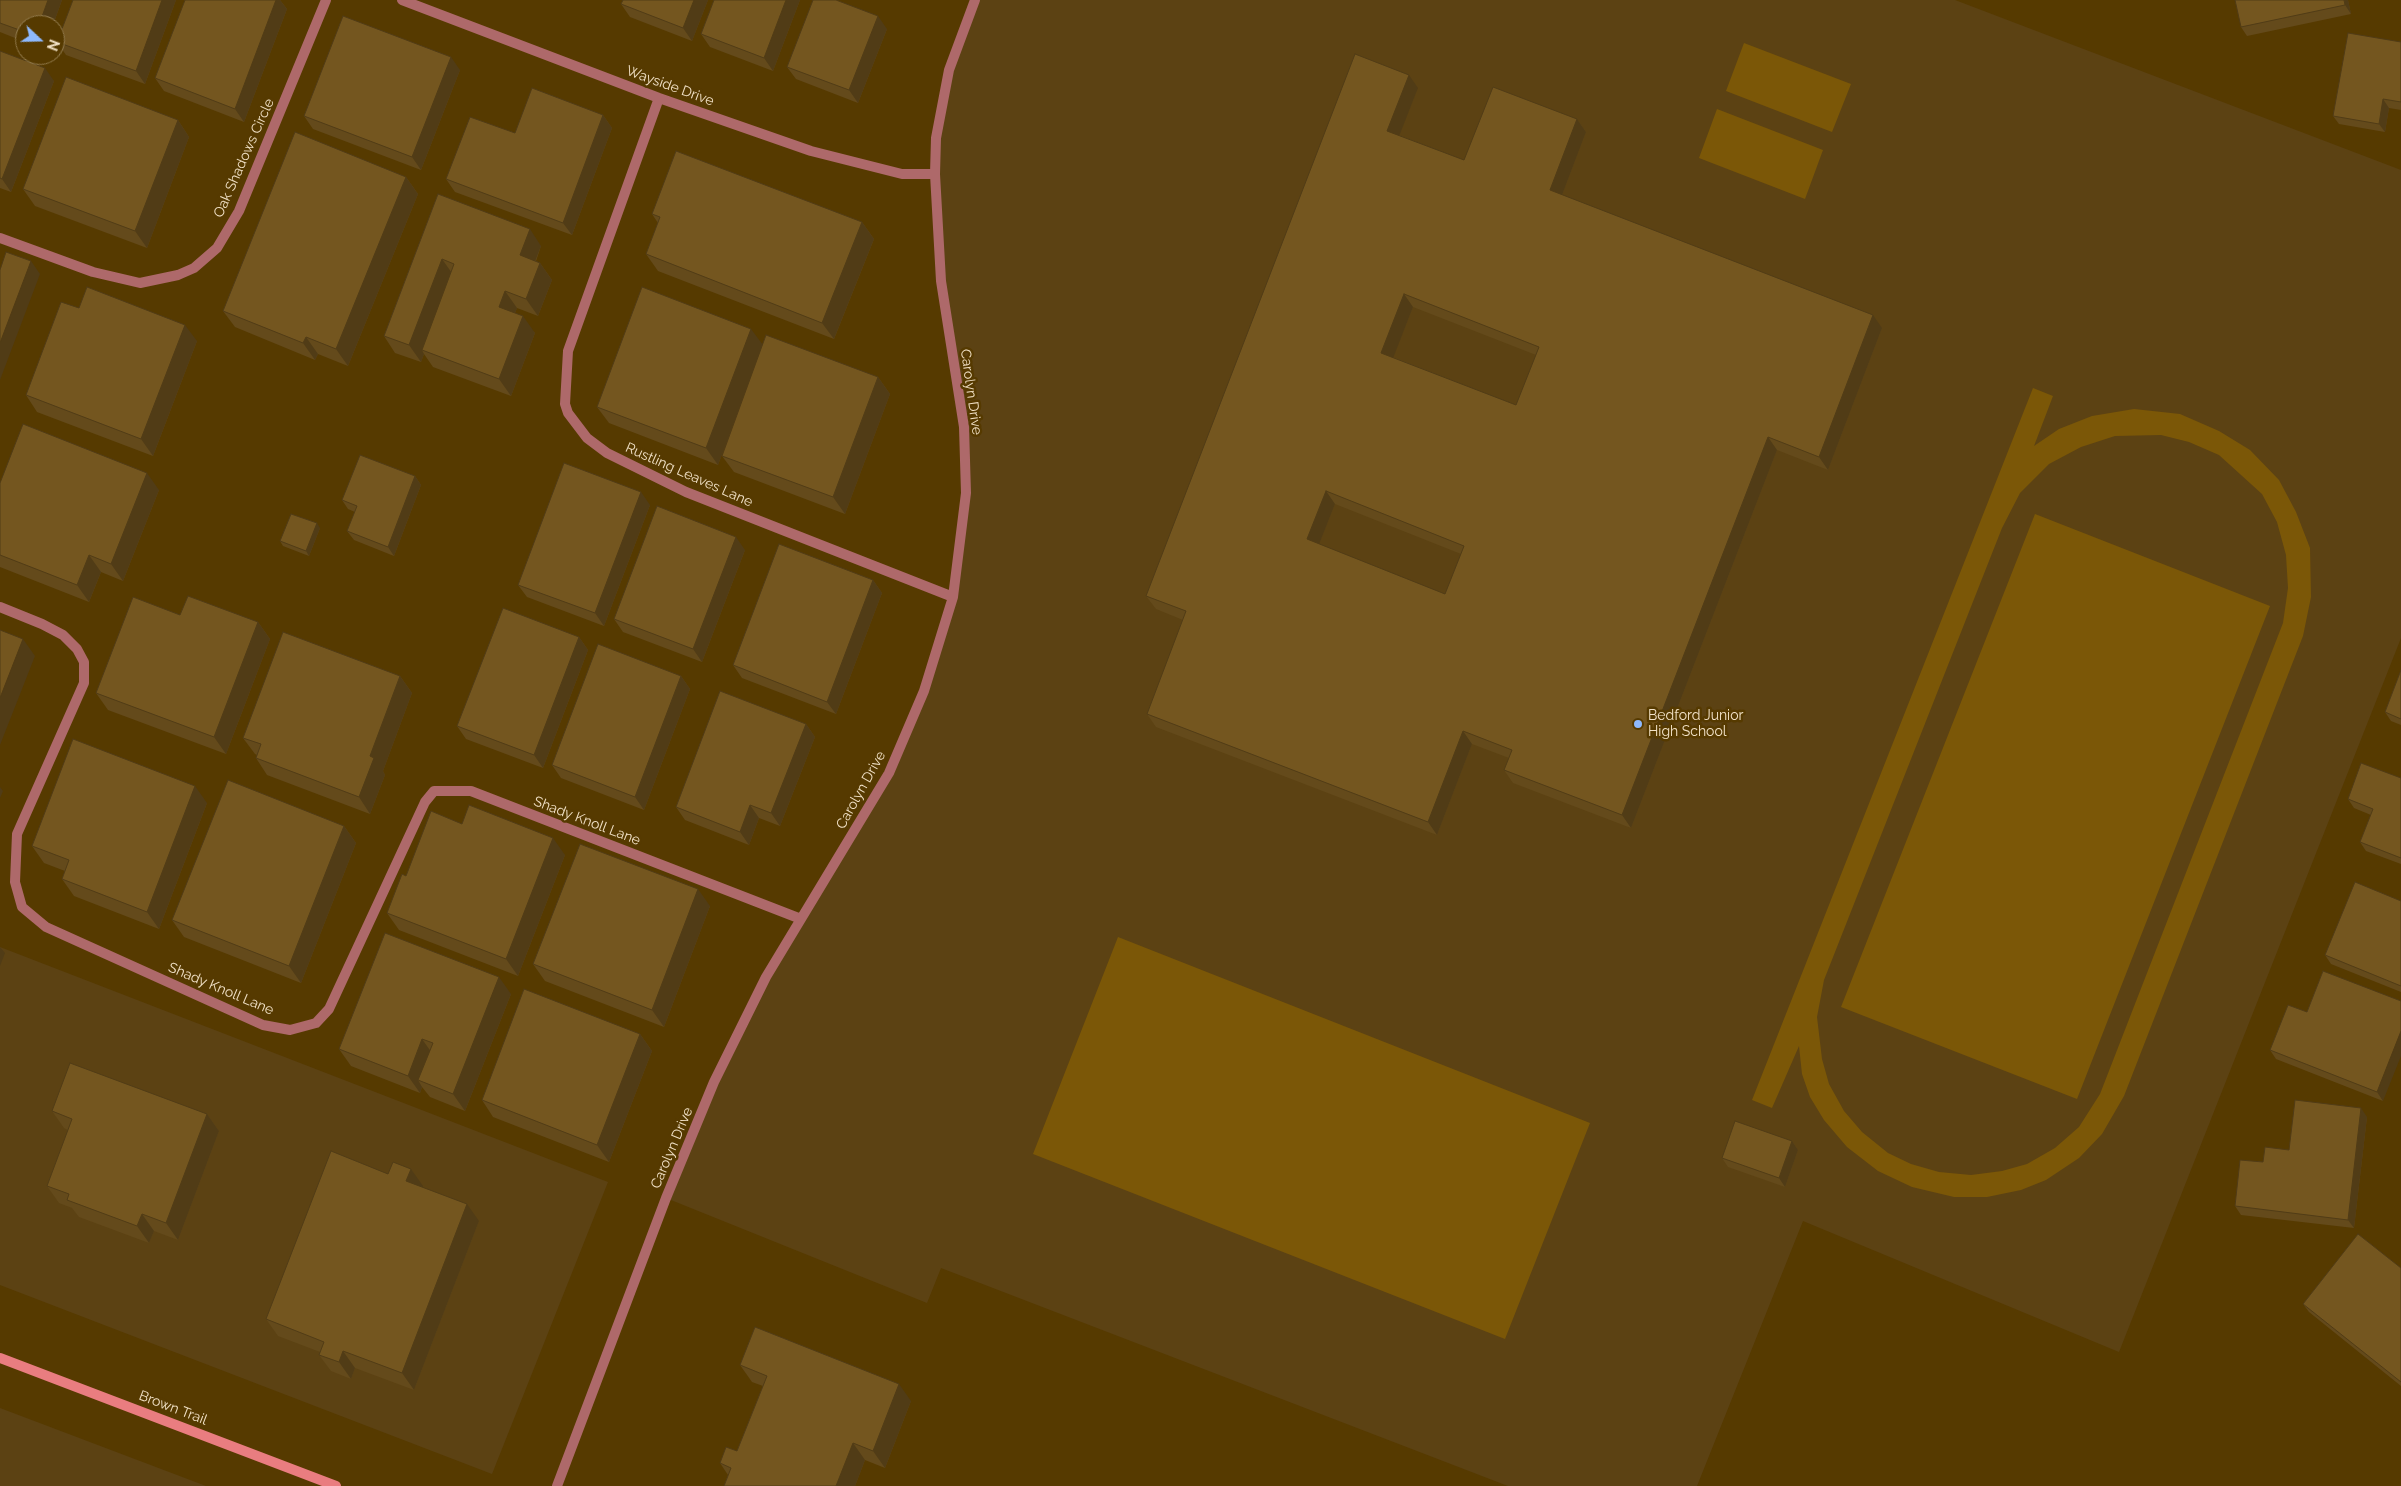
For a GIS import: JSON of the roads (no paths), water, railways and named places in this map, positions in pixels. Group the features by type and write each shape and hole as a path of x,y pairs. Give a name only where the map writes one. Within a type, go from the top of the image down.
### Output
{"street":[{"name":"Oak Shadows Circle","path":"0,238 94,272 140,283 178,275 194,268 217,248 239,210 326,0"},
{"name":"Wayside Drive","path":"402,0 659,98 812,151 902,174 935,174"},
{"name":"Carolyn Drive","path":"558,1486 666,1198 714,1082 766,977 890,773 924,691 953,598 966,493 964,427 941,281 935,174 936,138 949,70 974,0"},
{"name":"Rustling Leaves Lane","path":"659,98 568,351 565,404 568,413 587,438 607,453 677,487 953,598"},
{"name":"Shady Knoll Lane","path":"0,607 64,635 78,649 84,662 84,683 17,834 16,882 22,907 46,927 263,1025 290,1030 316,1023 329,1009 425,802 434,791 471,791 801,919"},
{"name":"Brown Trail","path":"0,1358 336,1486"}],"place":[{"name":"Bedford Junior High School","path":"1638,724"}]}
